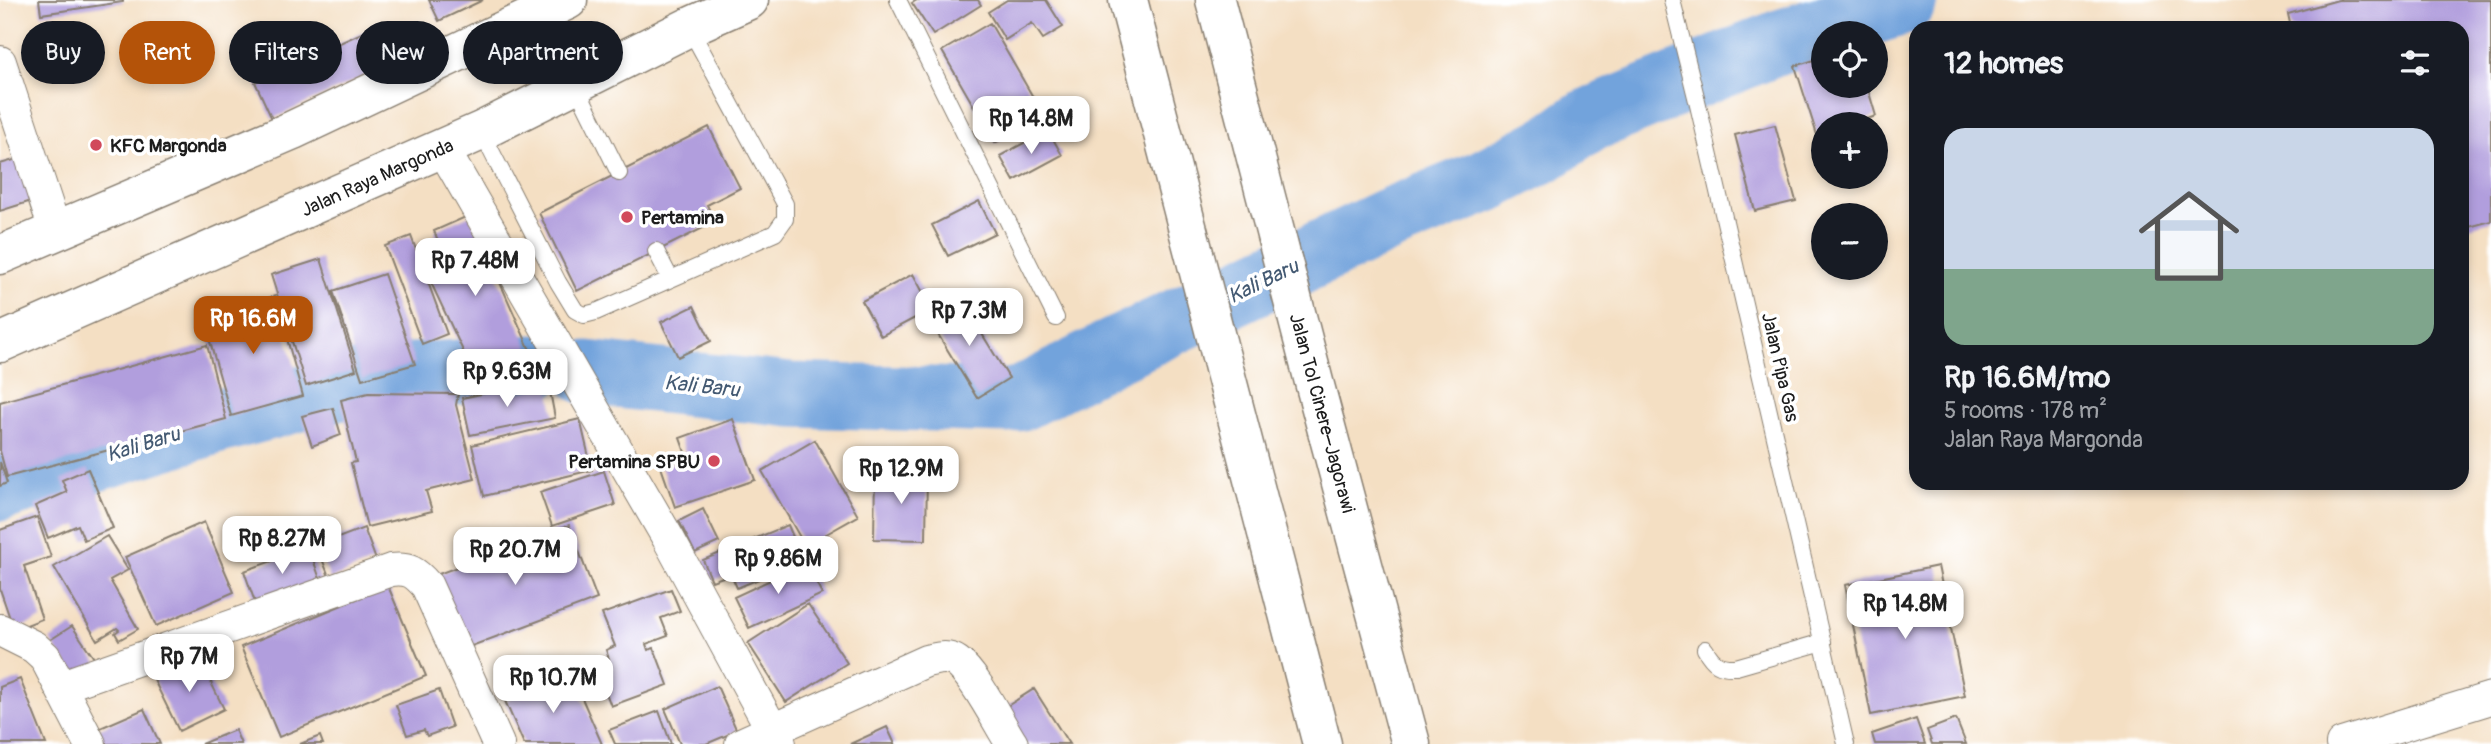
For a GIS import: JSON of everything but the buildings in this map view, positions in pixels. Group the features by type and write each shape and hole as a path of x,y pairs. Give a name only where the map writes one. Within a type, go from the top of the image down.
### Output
{"main road":[{"path":"0,255 293,130 568,0"},
{"name":"Jalan Raya Margonda","path":"623,60 749,0"},
{"path":"1128,0 1322,744"},
{"name":"Jalan Tol Cinere–Jagorawi","path":"1215,0 1411,744"},
{"name":"Jalan Raya Margonda","path":"0,343 443,149 575,84"}],"street":[{"path":"0,62 55,230"},
{"path":"443,149 668,538 776,738"},
{"path":"62,686 391,570 405,568 417,574 427,586 498,744"},
{"path":"0,630 34,647 45,657 90,744"},
{"path":"741,744 776,738 926,661 944,657 957,662 968,674 1012,744"},
{"path":"2342,744 2491,698"}],"lane":[{"path":"898,0 1056,318"},
{"name":"Jalan Pipa Gas","path":"1672,0 1846,744"},
{"path":"481,131 575,310 584,316 775,233 785,219 785,204 689,27"},
{"path":"575,84 619,173"},
{"path":"656,251 670,278"},
{"path":"1705,649 1712,662 1724,668 1823,642"}],"waterway":[{"name":"Kali Baru","path":"588,373 791,395 1007,401 1022,398 1111,352 1389,220 1485,181 1546,149 1587,121 1780,42 1905,0"},
{"name":"Kali Baru","path":"0,489 212,423 381,377 535,367"}],"place":[{"name":"KFC Margonda","path":"96,145"},
{"name":"Pertamina","path":"627,217"},
{"name":"Pertamina SPBU","path":"714,461"}]}
